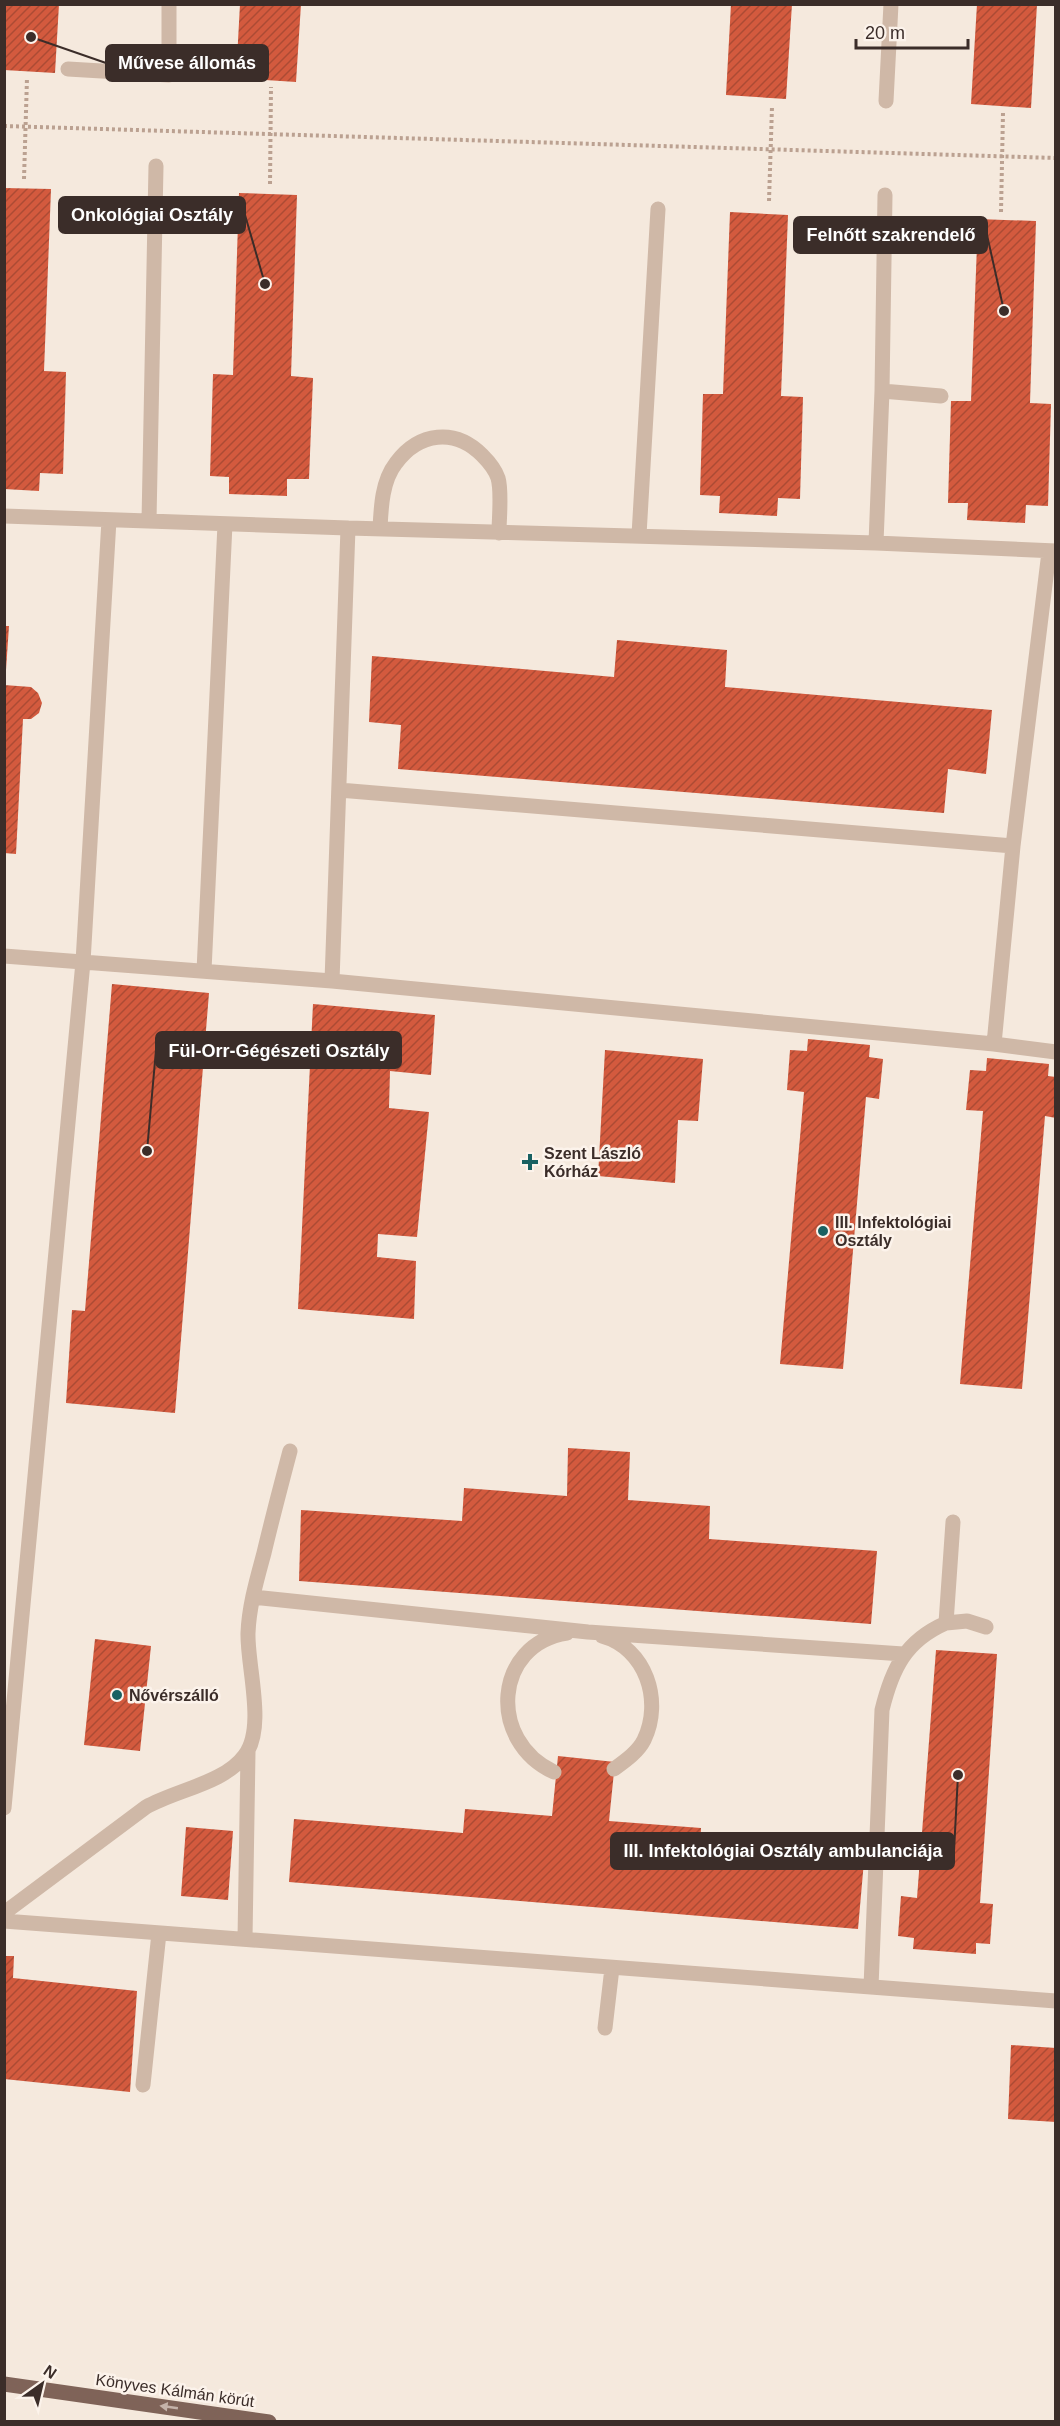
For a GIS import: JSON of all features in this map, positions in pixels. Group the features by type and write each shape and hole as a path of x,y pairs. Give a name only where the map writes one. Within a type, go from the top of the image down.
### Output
{"main road":[{"name":"Könyves Kálmán körút","path":"4,2384 269,2421"}],"lane":[{"path":"68,69 169,75 169,4"},
{"path":"886,101 891,4"},
{"path":"148,521 156,166"},
{"path":"876,543 882,391 885,195"},
{"path":"639,535 658,209"},
{"path":"882,391 941,396"},
{"path":"380,529 382,497 394,465 406,451 435,437 460,439 471,444 488,461 498,478 499,533"},
{"path":"4,516 499,533 639,535 1052,551 1013,846 994,1044"},
{"path":"4,1808 82,962 109,520"},
{"path":"204,971 225,524"},
{"path":"332,981 348,528"},
{"path":"339,790 1013,846"},
{"path":"4,956 332,981 994,1044 1056,1052"},
{"path":"245,1939 248,1752 255,1723 248,1634 253,1597 290,1450"},
{"path":"946,1623 953,1522"},
{"path":"253,1597 588,1632 903,1654"},
{"path":"871,1987 882,1710 889,1681 903,1654 931,1629 946,1623 967,1621 986,1627"},
{"path":"554,1772 539,1765 521,1748 510,1727 507,1703 511,1679 523,1658 541,1642 564,1633 588,1632 611,1639 631,1653 645,1672 652,1694 651,1719 644,1741 628,1759 614,1768"},
{"path":"4,1913 146,1807 165,1797 224,1775 238,1765 248,1752"},
{"path":"4,1921 1056,2001"},
{"path":"143,2085 159,1933"},
{"path":"605,2028 612,1968"}],"path":[{"path":"24,179 27,78"},
{"path":"270,184 271,87"},
{"path":"769,201 772,107"},
{"path":"1001,212 1003,113"},
{"path":"4,126 1056,158"}],"building":[{"path":"4,4 59,4 55,73 4,70"},
{"path":"240,4 301,4 296,82 236,78"},
{"path":"731,4 792,4 786,99 726,95"},
{"path":"977,4 1037,4 1031,108 971,104"},
{"path":"4,188 51,189 44,371 66,372 63,474 40,473 39,491 4,489"},
{"path":"239,193 297,195 291,376 313,378 309,479 287,479 287,496 229,494 229,477 210,476 213,374 233,375"},
{"path":"730,212 788,215 781,396 803,397 800,499 778,498 777,516 719,513 720,496 700,495 703,394 723,394"},
{"path":"978,219 1036,221 1030,403 1051,404 1048,506 1026,505 1025,523 967,520 968,503 948,503 951,401 971,401"},
{"path":"5,626 9,626 6,670 5,670"},
{"path":"617,640 727,650 725,687 992,710 986,774 948,769 944,813 398,769 401,725 369,722 372,656 614,677"},
{"path":"4,685 31,687 38,693 42,703 39,713 31,719 23,719 16,854 4,853"},
{"path":"112,984 209,993 175,1413 66,1403 72,1310 85,1311"},
{"path":"313,1004 435,1015 431,1075 390,1071 389,1108 429,1112 417,1237 378,1234 377,1257 416,1261 414,1319 298,1309"},
{"name":"III. Infektológiai Osztály","path":"808,1039 870,1045 869,1057 883,1059 879,1099 866,1097 843,1369 780,1364 804,1092 787,1090 790,1050 807,1051"},
{"path":"605,1050 703,1059 698,1121 678,1120 675,1183 598,1176"},
{"path":"987,1058 1049,1064 1048,1076 1056,1077 1056,1118 1045,1116 1022,1389 960,1384 983,1111 966,1110 970,1070 986,1071"},
{"path":"568,1448 630,1452 628,1500 710,1506 709,1539 877,1551 871,1624 299,1581 301,1510 462,1521 464,1488 567,1496"},
{"name":"Nővérszálló","path":"95,1639 151,1646 140,1751 84,1745"},
{"path":"936,1650 997,1654 980,1903 993,1904 990,1944 976,1943 976,1954 913,1949 914,1938 898,1936 901,1896 917,1898"},
{"path":"558,1756 615,1762 609,1821 701,1828 700,1848 864,1861 858,1929 289,1882 294,1819 463,1833 465,1809 552,1816"},
{"path":"186,1827 233,1831 228,1900 181,1896"},
{"path":"4,1956 14,1956 13,1978 137,1991 130,2092 4,2079"},
{"path":"1011,2045 1056,2048 1056,2122 1008,2119"}],"place":[{"name":"Művese állomás","path":"31,37"},
{"name":"Onkológiai Osztály","path":"265,284"},
{"name":"Felnőtt szakrendelő","path":"1004,311"},
{"name":"Fül-Orr-Gégészeti Osztály","path":"147,1151"},
{"name":"Szent László Kórház","path":"530,1162"},
{"name":"III. Infektológiai Osztály","path":"823,1231"},
{"name":"Nővérszálló","path":"117,1695"},
{"name":"III. Infektológiai Osztály ambulanciája","path":"958,1775"}]}
